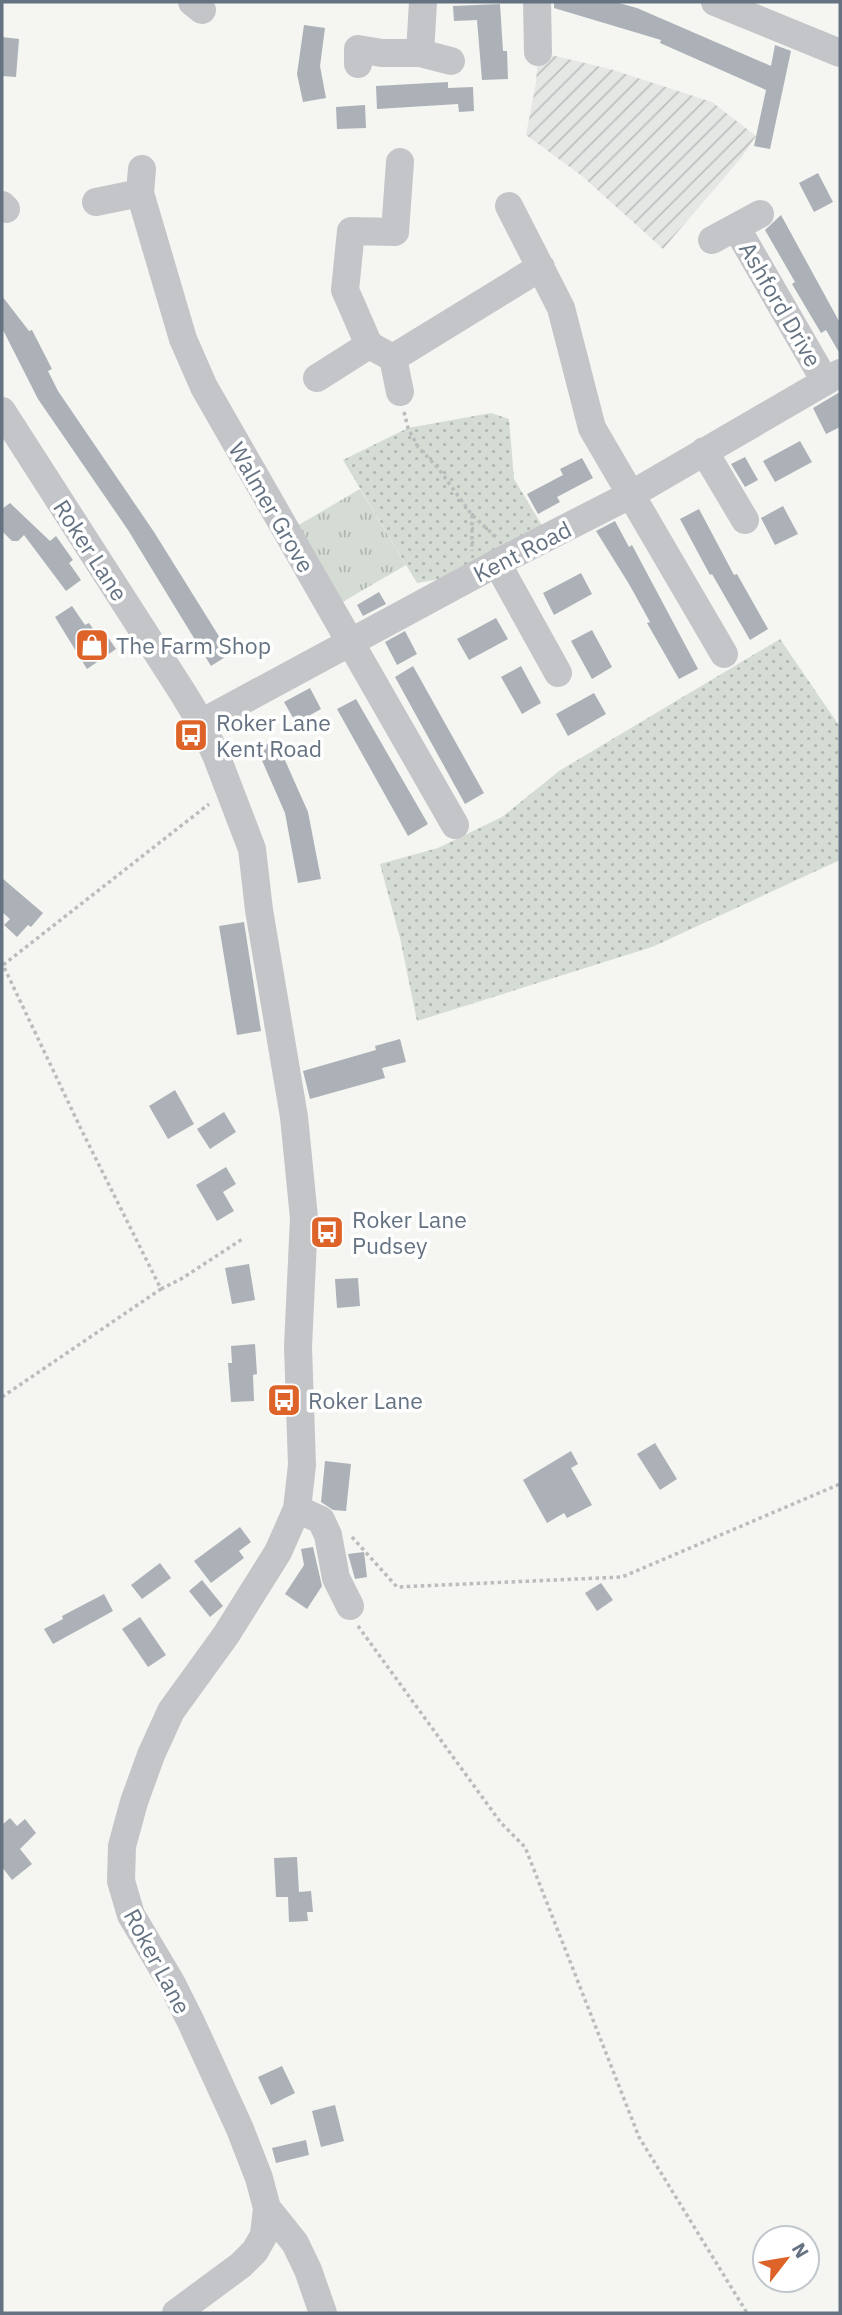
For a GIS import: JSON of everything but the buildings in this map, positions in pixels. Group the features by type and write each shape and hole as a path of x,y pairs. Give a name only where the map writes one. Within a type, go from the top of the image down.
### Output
{"street":[{"path":"420,53 423,2"},
{"path":"537,2 538,52"},
{"path":"715,2 840,53"},
{"path":"358,64 358,50 420,53 451,61"},
{"path":"400,162 395,232 351,231 345,290 381,352 400,392"},
{"name":"Walmer Grove","path":"96,202 141,181 183,339 204,387 348,643 455,825"},
{"path":"509,206 561,307 592,428 724,654"},
{"name":"Ashford Drive","path":"736,227 833,377"},
{"path":"317,378 381,352 541,267"},
{"name":"Kent Road","path":"201,723 497,563 632,494 833,377"},
{"name":"Roker Lane","path":"2,411 201,723 230,788 252,849 259,910 294,1117 304,1218 298,1347 302,1465 297,1509 278,1552 226,1635 171,1711 151,1755 122,1846 121,1881 131,1915 191,2022 240,2129 259,2178 267,2208 264,2235 255,2251 241,2265 176,2313"},
{"path":"704,451 745,520"},
{"path":"497,563 558,673"},
{"path":"297,1509 321,1520 328,1535 336,1578 350,1606"},
{"path":"267,2208 295,2243 323,2313"}],"path":[{"path":"400,392 408,428 418,447 438,468 472,515 497,563"},
{"path":"472,515 471,549 497,563"},
{"path":"161,1289 3,964 230,788"},
{"path":"2,1397 161,1289 181,1279 244,1237"},
{"path":"346,1529 397,1587 622,1577 840,1484"},
{"path":"350,1606 355,1622 502,1824 525,1847 639,2137 747,2313"}],"shaded area":[{"path":"538,52 610,69 712,102 756,136 741,158 663,249 582,176 526,135 536,83"}],"green space":[{"path":"491,413 509,419 514,479 549,537 480,572 417,583 343,460 408,428"},
{"path":"360,489 406,565 339,604 297,526"},
{"path":"780,639 840,727 840,860 652,947 417,1021 400,938 380,864 438,848 502,817 559,771"}],"place":[{"name":"The Farm Shop","path":"92,645"},
{"name":"Roker Lane Kent Road","path":"191,735"},
{"name":"Roker Lane Pudsey","path":"327,1232"},
{"name":"Roker Lane","path":"284,1400"}]}
